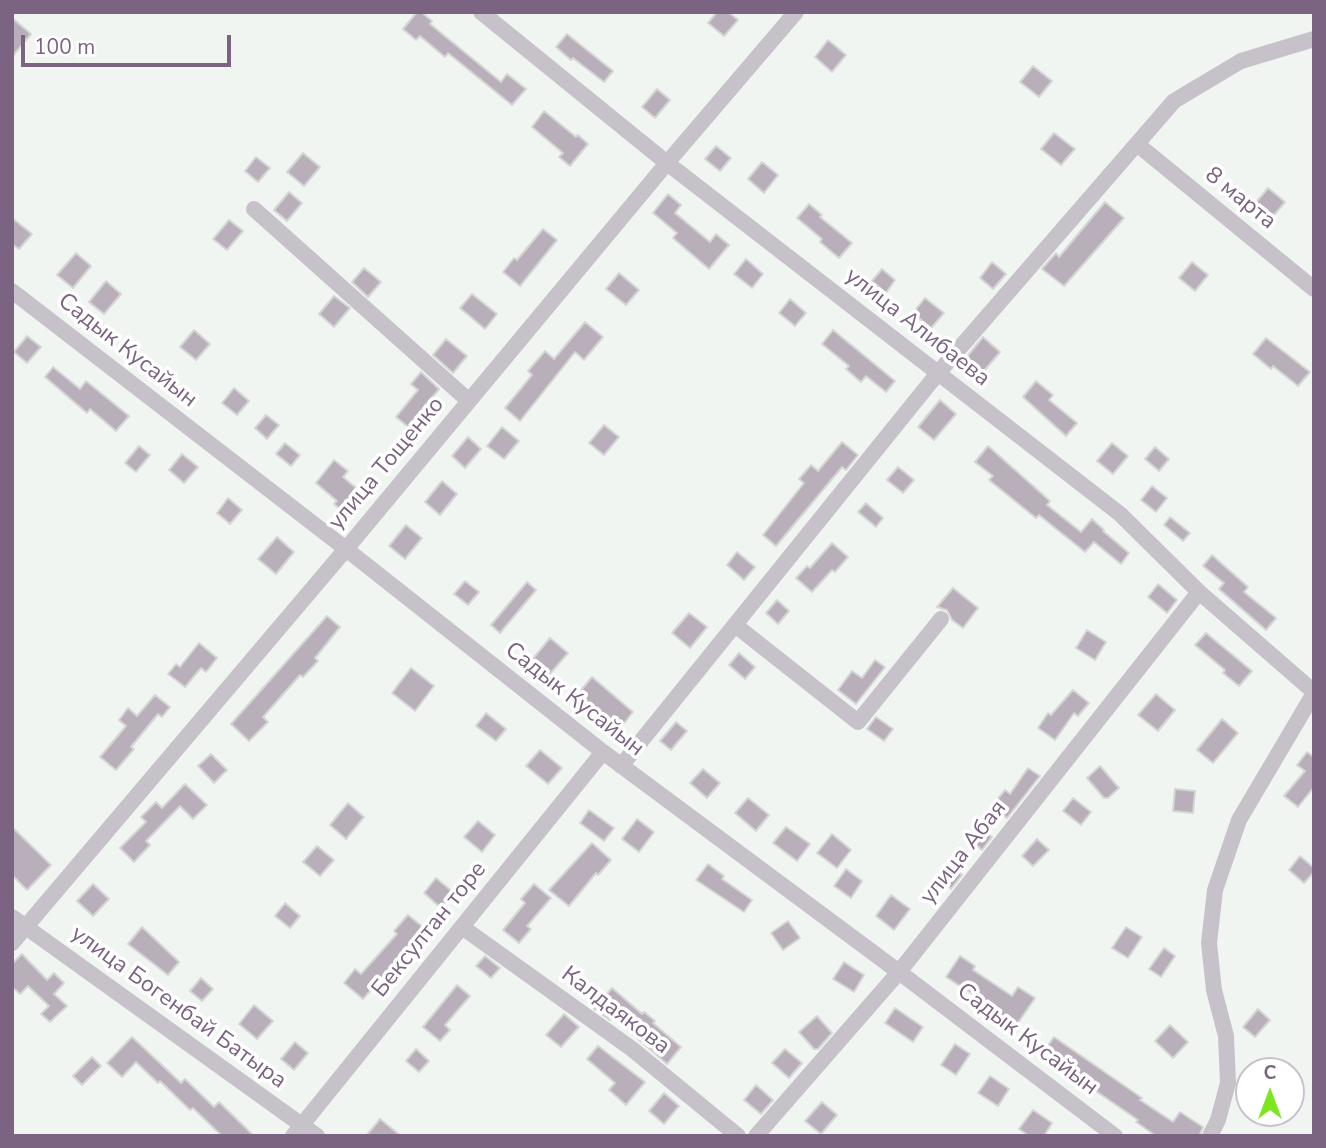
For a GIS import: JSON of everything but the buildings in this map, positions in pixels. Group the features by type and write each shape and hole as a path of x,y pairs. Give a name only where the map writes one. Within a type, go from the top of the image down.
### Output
{"street":[{"name":"улица Алибаева","path":"481,12 667,163 1120,514 1199,592 1314,692"},
{"name":"улица Тощенко","path":"12,943 19,922 346,549 796,12"},
{"path":"621,766 938,373 1174,101 1241,61 1314,39"},
{"name":"8 марта","path":"1137,144 1314,289"},
{"path":"254,209 469,401"},
{"name":"Садык Кусайын","path":"12,291 621,766 1115,1136"},
{"name":"улица Абая","path":"756,1136 899,972 1199,592"},
{"path":"735,625 858,722 941,620"},
{"path":"1210,1136 1218,1120 1228,1083 1226,1036 1214,990 1209,943 1215,890 1239,820 1314,692"},
{"name":"Бексултан торе","path":"298,1131 603,752"},
{"name":"улица Богенбай Батыра","path":"19,922 298,1131 317,1136"},
{"name":"Калдаякова","path":"462,928 632,1049 738,1136"}]}
